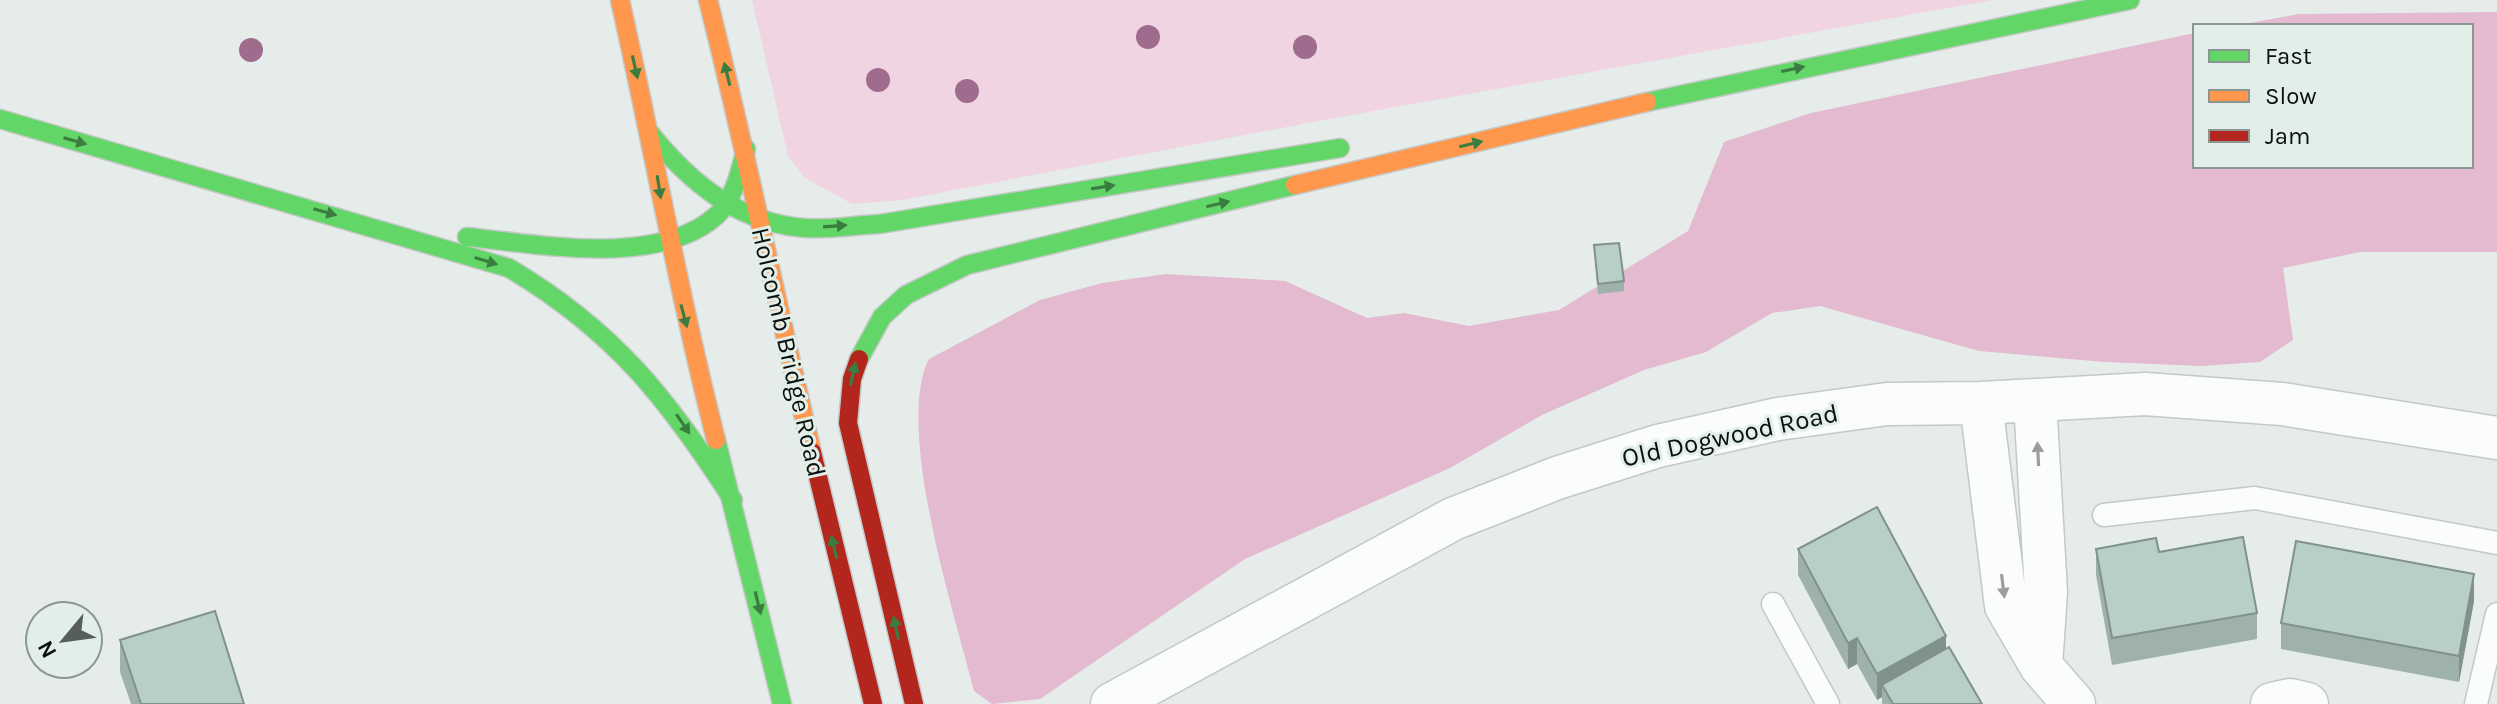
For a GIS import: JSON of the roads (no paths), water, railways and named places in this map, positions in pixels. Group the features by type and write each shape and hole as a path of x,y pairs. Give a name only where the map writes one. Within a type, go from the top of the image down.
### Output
{"main road":[{"path":"620,0 650,133 667,240 782,704"},
{"name":"Holcomb Bridge Road","path":"708,0 746,149 773,291 873,704"},
{"path":"914,704 848,423 848,394 862,342 880,316 906,292 967,264 1042,244 1717,85 2130,0"},
{"path":"1434,132 1717,85"},
{"path":"0,119 509,268 556,293 637,364 675,412 733,500"},
{"path":"650,133 692,180 726,204 759,218 805,228 880,224 1356,145"},
{"path":"385,230 607,249 667,240 703,226 726,204 738,179 746,149"}],"street":[{"name":"Old Dogwood Road","path":"1112,704 1453,519 1557,478 1658,446 1778,419 1887,404 2035,401 2145,394 2282,404 2497,438"},
{"path":"2035,401 2046,592 2041,666"},
{"path":"1981,403 2006,606 2041,666 2074,704"},
{"path":"1994,508 2041,507"},
{"path":"2272,704 2290,700 2307,704"}],"lane":[{"path":"2104,515 2255,498 2497,543"},
{"path":"1773,604 1828,704"},
{"path":"2476,704 2497,614"}]}
